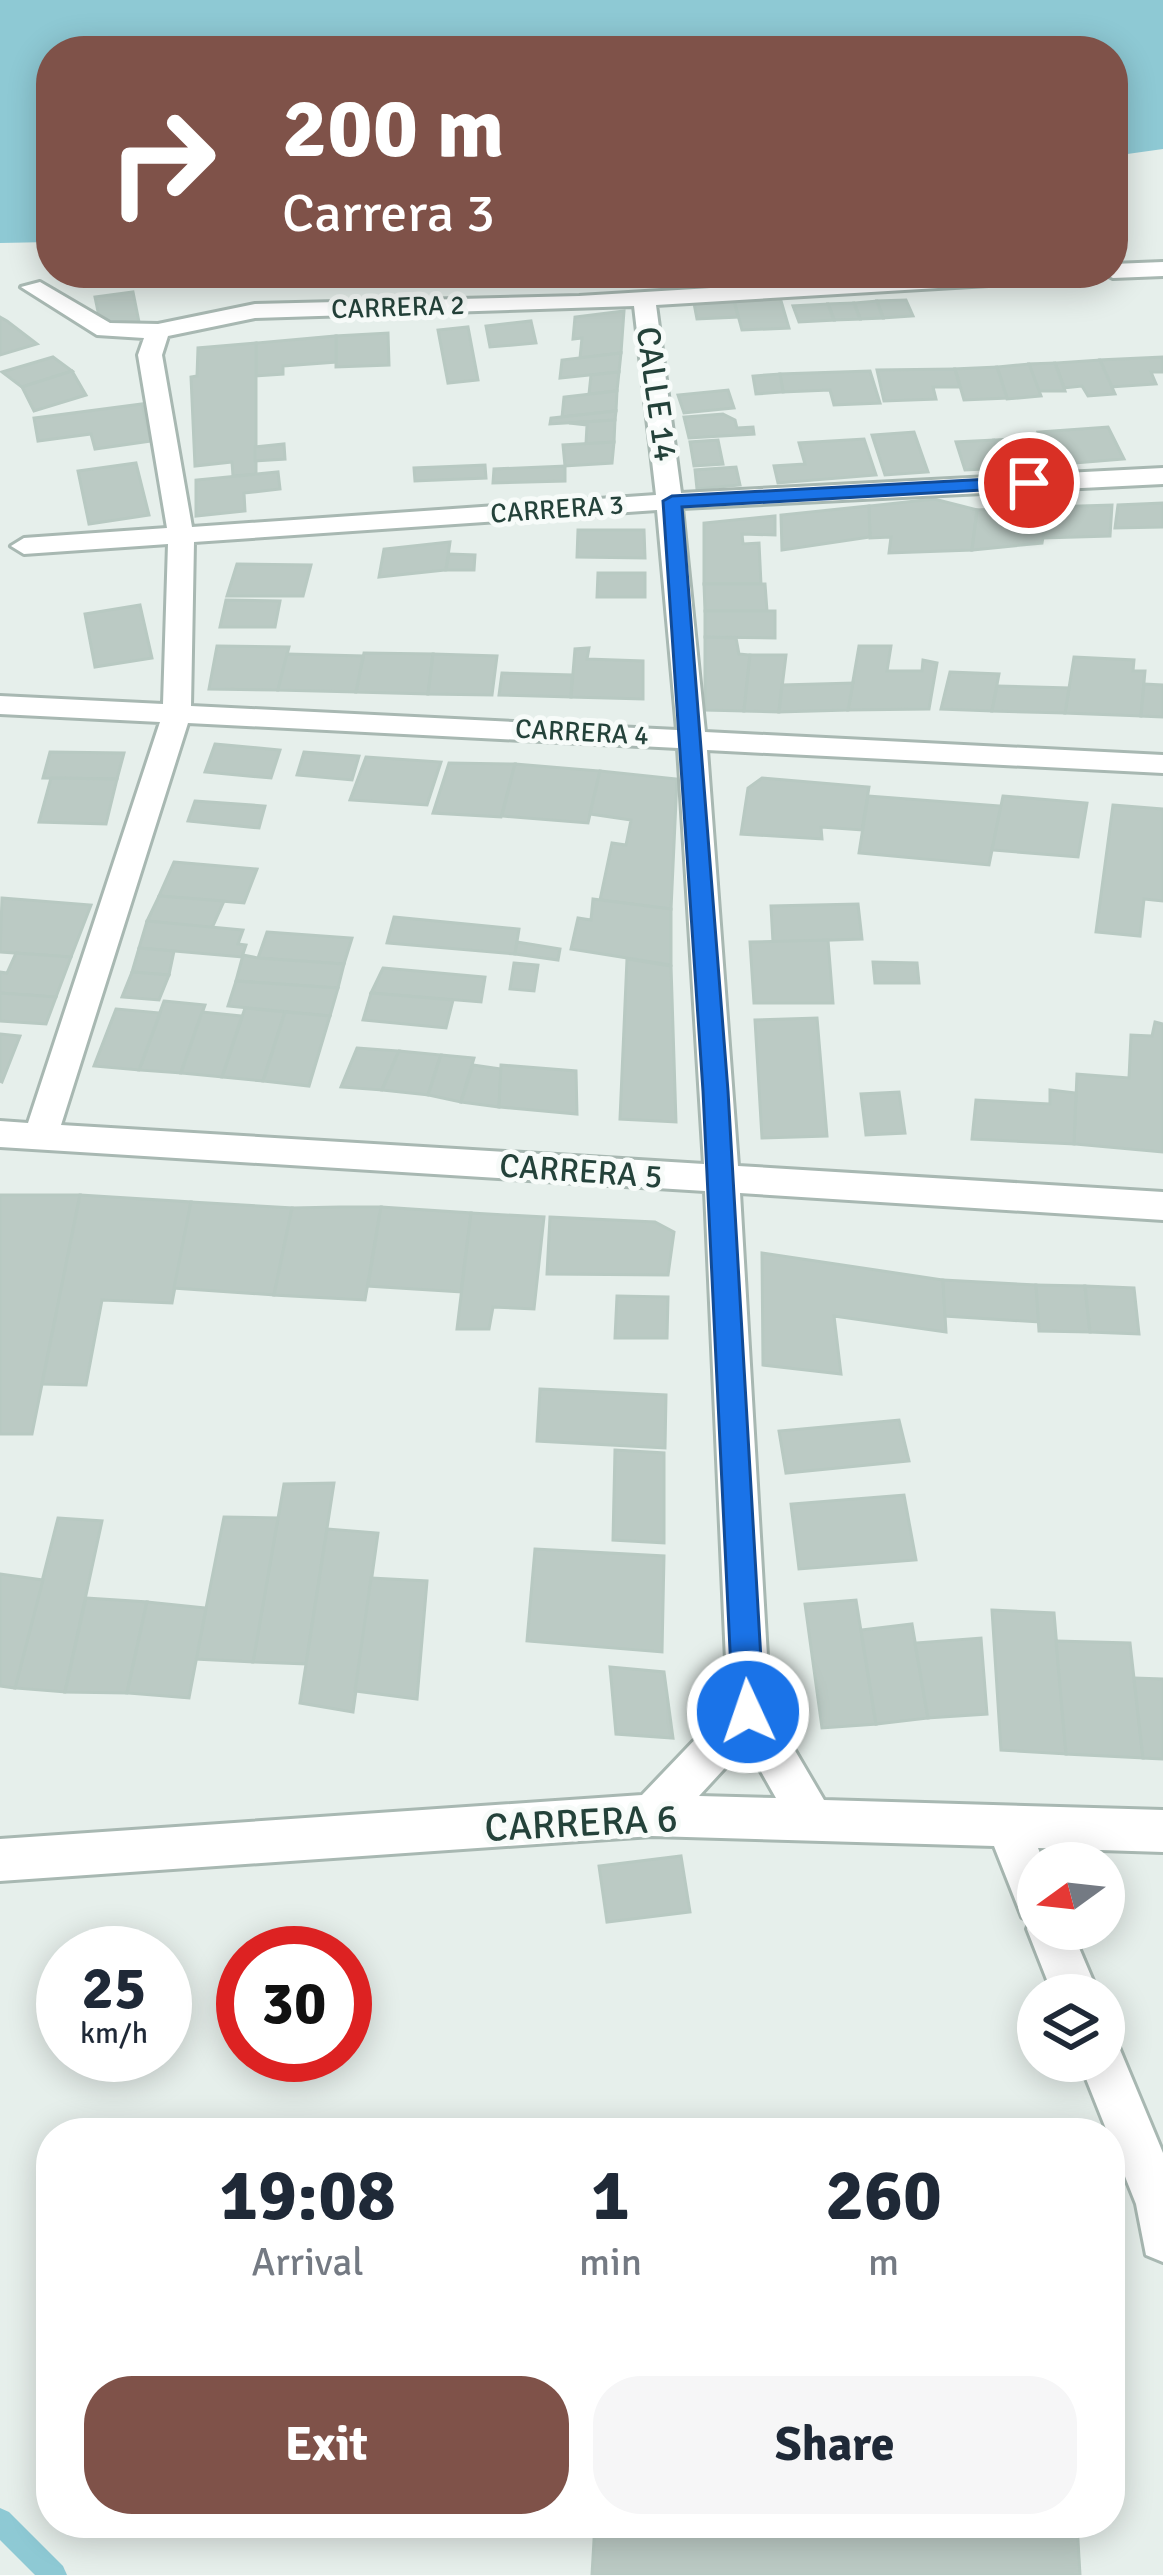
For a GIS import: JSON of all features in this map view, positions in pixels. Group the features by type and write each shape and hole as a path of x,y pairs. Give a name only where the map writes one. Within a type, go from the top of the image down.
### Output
{"street":[{"path":"1128,270 1163,269"},
{"name":"CARRERA 2","path":"32,287 105,330 158,332 255,311 815,288"},
{"name":"CALLE 14","path":"644,298 672,501 693,737 748,1712 812,1820"},
{"path":"40,1137 177,712 181,536 150,355 158,332"},
{"name":"CARRERA 3","path":"24,546 672,501 1163,476"},
{"name":"CARRERA 4","path":"0,704 1163,764"},
{"name":"CARRERA 5","path":"0,1134 1163,1206"},
{"path":"652,1815 748,1712"},
{"name":"CARRERA 6","path":"0,1860 652,1815 1163,1831"},
{"path":"1007,1826 1017,1851"},
{"path":"1111,2082 1160,2204 1163,2238"}],"water":[{"path":"0,0 1163,0 1163,149 1128,154 1128,36 36,36 36,242 0,243"}],"building":[{"path":"133,292 139,322 101,326 95,297"},
{"path":"779,294 789,328 742,330 733,297"},
{"path":"733,297 738,317 697,319 693,298"},
{"path":"906,300 913,316 883,318 877,301"},
{"path":"877,301 883,318 860,319 854,303"},
{"path":"854,303 860,319 834,320 828,304"},
{"path":"828,304 834,320 799,322 793,306"},
{"path":"624,311 621,353 580,358 582,338 573,339 575,317"},
{"path":"0,317 7,321 37,344 0,355"},
{"path":"531,321 536,343 490,347 486,326"},
{"path":"468,327 478,380 448,383 438,330"},
{"path":"388,333 389,365 336,367 336,336"},
{"path":"336,336 336,362 283,366 283,374 256,376 256,343"},
{"path":"256,343 256,474 233,476 232,462 195,466 191,377 197,376 198,348"},
{"path":"621,353 619,372 560,378 562,360"},
{"path":"53,357 72,371 22,387 2,372"},
{"path":"1163,357 1163,372 1151,372 1156,384 1111,387 1100,360"},
{"path":"1100,360 1115,394 1088,396 1082,386 1064,388 1055,363"},
{"path":"1055,363 1065,391 1038,391 1029,364"},
{"path":"1029,364 1041,396 1007,399 997,367"},
{"path":"997,367 1007,398 964,400 955,369"},
{"path":"955,369 960,387 933,387 936,399 884,401 877,370"},
{"path":"72,371 86,395 34,411 22,387"},
{"path":"870,371 880,403 834,405 830,390 783,392 780,374"},
{"path":"619,372 617,391 589,394 591,375"},
{"path":"780,374 783,392 756,394 753,376"},
{"path":"728,390 734,408 684,413 678,395"},
{"path":"617,391 616,411 562,417 564,397"},
{"path":"142,404 151,441 95,449 91,434 38,441 34,418"},
{"path":"616,411 615,420 550,424 551,418"},
{"path":"723,414 735,420 737,428 753,427 754,434 689,438 684,417"},
{"path":"615,420 614,442 586,444 587,425 569,423"},
{"path":"1108,427 1124,459 1051,465 1038,432"},
{"path":"914,432 928,472 885,475 872,435"},
{"path":"1039,437 1051,465 1003,468 994,440"},
{"path":"864,439 876,475 778,483 774,466 805,464 799,443"},
{"path":"718,440 723,464 694,466 690,442"},
{"path":"994,440 1003,468 965,470 956,442"},
{"path":"614,442 612,463 565,466 563,445"},
{"path":"284,444 285,459 255,461 255,447"},
{"path":"136,463 149,515 89,524 78,471"},
{"path":"485,465 486,478 415,481 414,468"},
{"path":"565,466 565,481 493,483 494,469"},
{"path":"736,467 740,485 697,489 695,470"},
{"path":"278,472 280,489 244,493 245,511 196,516 196,480"},
{"path":"934,499 977,510 972,550 889,553 891,537 870,538 869,506"},
{"path":"1163,503 1163,527 1115,528 1118,505"},
{"path":"1112,505 1110,536 1043,538 1048,507"},
{"path":"869,506 870,537 782,550 781,515"},
{"path":"1048,507 1042,543 972,550 977,510"},
{"path":"775,516 775,535 742,534 743,544 759,543 761,584 704,584 704,523"},
{"path":"578,530 644,530 645,558 577,557"},
{"path":"450,542 446,570 379,577 384,549"},
{"path":"449,554 475,555 474,570 446,570"},
{"path":"237,564 311,565 303,596 227,596"},
{"path":"598,573 645,573 645,597 597,597"},
{"path":"704,584 765,584 767,611 705,611"},
{"path":"226,600 280,601 275,627 220,627"},
{"path":"140,605 152,658 95,667 85,614"},
{"path":"705,611 775,611 775,638 705,637"},
{"path":"705,637 736,638 739,654 750,655 744,711 705,710"},
{"path":"217,646 289,647 278,690 209,689"},
{"path":"859,646 891,646 887,671 922,671 923,660 937,663 929,709 848,710"},
{"path":"589,648 587,659 643,661 643,699 571,697 575,649"},
{"path":"364,653 433,654 428,694 356,692"},
{"path":"287,654 363,656 356,692 278,690"},
{"path":"433,654 497,656 492,695 428,694"},
{"path":"750,655 786,655 779,712 744,711"},
{"path":"1074,657 1134,660 1133,671 1145,671 1141,716 1065,713"},
{"path":"950,672 999,674 992,711 941,709"},
{"path":"502,673 572,675 571,697 499,695"},
{"path":"853,683 848,710 779,712 782,685"},
{"path":"1144,684 1163,685 1163,717 1141,716"},
{"path":"997,686 1069,688 1065,713 992,711"},
{"path":"215,744 280,750 271,778 205,772"},
{"path":"50,752 124,753 117,779 43,778"},
{"path":"304,752 359,756 352,780 297,775"},
{"path":"366,757 441,762 427,805 350,800"},
{"path":"449,763 515,764 501,817 433,813"},
{"path":"515,764 600,771 588,823 502,816"},
{"path":"600,771 677,779 671,909 600,900 612,843 626,845 631,820 590,814"},
{"path":"51,778 117,779 106,824 39,822"},
{"path":"762,778 869,787 862,830 821,827 822,839 741,834 748,788"},
{"path":"868,796 1001,806 989,865 859,853"},
{"path":"1003,796 1087,803 1078,857 992,850"},
{"path":"195,801 265,806 259,828 188,821"},
{"path":"1113,805 1163,809 1163,901 1144,899 1140,936 1096,932"},
{"path":"174,862 257,869 244,903 159,896"},
{"path":"159,896 224,901 212,928 147,921"},
{"path":"2,898 91,905 71,957 0,952"},
{"path":"593,899 671,909 671,965 571,949 578,918 591,920"},
{"path":"858,904 862,939 773,942 771,906"},
{"path":"394,917 519,929 515,954 387,943"},
{"path":"147,921 243,930 238,944 246,945 242,957 139,948"},
{"path":"267,932 352,938 344,964 258,958"},
{"path":"828,940 833,1003 754,1003 750,942"},
{"path":"517,942 560,949 558,960 515,954"},
{"path":"139,948 174,951 169,975 132,972"},
{"path":"16,953 71,957 56,997 0,993 0,972 7,973"},
{"path":"243,955 344,964 338,988 236,981"},
{"path":"627,959 671,966 676,1122 620,1119"},
{"path":"873,962 917,963 919,983 875,983"},
{"path":"514,963 538,965 534,991 510,989"},
{"path":"383,968 485,977 481,1002 371,993"},
{"path":"132,972 169,975 159,1000 122,997"},
{"path":"236,981 338,988 330,1016 228,1006"},
{"path":"0,993 56,997 46,1024 0,1021"},
{"path":"371,993 453,1000 446,1028 363,1020"},
{"path":"164,1001 205,1005 181,1073 139,1070"},
{"path":"245,1008 285,1012 263,1081 222,1077"},
{"path":"116,1009 160,1013 139,1070 94,1066"},
{"path":"202,1012 242,1016 222,1077 181,1073"},
{"path":"285,1012 330,1016 309,1086 263,1081"},
{"path":"817,1018 827,1136 762,1138 755,1020"},
{"path":"1155,1022 1163,1024 1163,1152 1074,1144 1077,1074 1129,1078 1131,1035 1152,1036"},
{"path":"0,1034 20,1036 2,1082 0,1081"},
{"path":"357,1048 399,1051 382,1090 341,1087"},
{"path":"399,1051 441,1055 428,1095 382,1090"},
{"path":"441,1055 474,1058 461,1102 428,1095"},
{"path":"473,1065 501,1069 499,1107 461,1102"},
{"path":"501,1065 576,1071 577,1114 499,1107"},
{"path":"1050,1090 1076,1093 1074,1144 972,1139 976,1100 1050,1104"},
{"path":"899,1092 905,1133 866,1135 861,1094"},
{"path":"0,1195 80,1195 32,1434 0,1434"},
{"path":"80,1195 191,1202 172,1303 102,1300 86,1385 42,1384"},
{"path":"191,1202 292,1208 274,1295 174,1288"},
{"path":"381,1207 365,1300 274,1295 292,1208"},
{"path":"381,1207 471,1213 461,1292 368,1286"},
{"path":"471,1213 544,1217 534,1309 493,1307 489,1329 457,1329"},
{"path":"550,1217 655,1222 674,1232 668,1275 547,1274"},
{"path":"762,1253 943,1280 946,1332 834,1316 841,1374 763,1365"},
{"path":"943,1280 1036,1285 1039,1322 945,1316"},
{"path":"1036,1285 1085,1286 1090,1332 1039,1331"},
{"path":"1085,1286 1134,1288 1139,1334 1090,1332"},
{"path":"617,1296 668,1297 667,1338 615,1338"},
{"path":"540,1389 666,1395 665,1448 537,1441"},
{"path":"899,1420 909,1461 786,1473 779,1431"},
{"path":"615,1450 664,1453 664,1543 613,1540"},
{"path":"334,1483 306,1664 253,1662 284,1484"},
{"path":"904,1495 916,1560 799,1569 791,1504"},
{"path":"224,1517 278,1518 253,1662 196,1659"},
{"path":"58,1518 102,1521 65,1692 15,1688"},
{"path":"327,1529 378,1533 353,1712 300,1703"},
{"path":"535,1549 664,1556 662,1652 527,1641"},
{"path":"0,1574 43,1580 15,1688 0,1686"},
{"path":"371,1578 427,1581 417,1699 355,1691"},
{"path":"86,1598 147,1602 127,1693 65,1692"},
{"path":"856,1600 876,1724 822,1728 805,1604"},
{"path":"147,1602 206,1608 189,1698 127,1693"},
{"path":"992,1610 1054,1613 1066,1754 1001,1750"},
{"path":"912,1624 928,1718 876,1724 861,1630"},
{"path":"981,1638 987,1714 928,1718 915,1643"},
{"path":"1056,1641 1130,1643 1143,1758 1066,1754"},
{"path":"610,1667 664,1672 673,1738 616,1734"},
{"path":"1134,1678 1163,1679 1163,1759 1143,1758"},
{"path":"681,1856 690,1912 607,1922 599,1866"},
{"path":"594,2538 1078,2538 1080,2575 592,2575"}],"waterway":[{"path":"0,2521 54,2575"}],"route":[{"path":"748,1712 716,1091 672,501 1029,483"}]}
